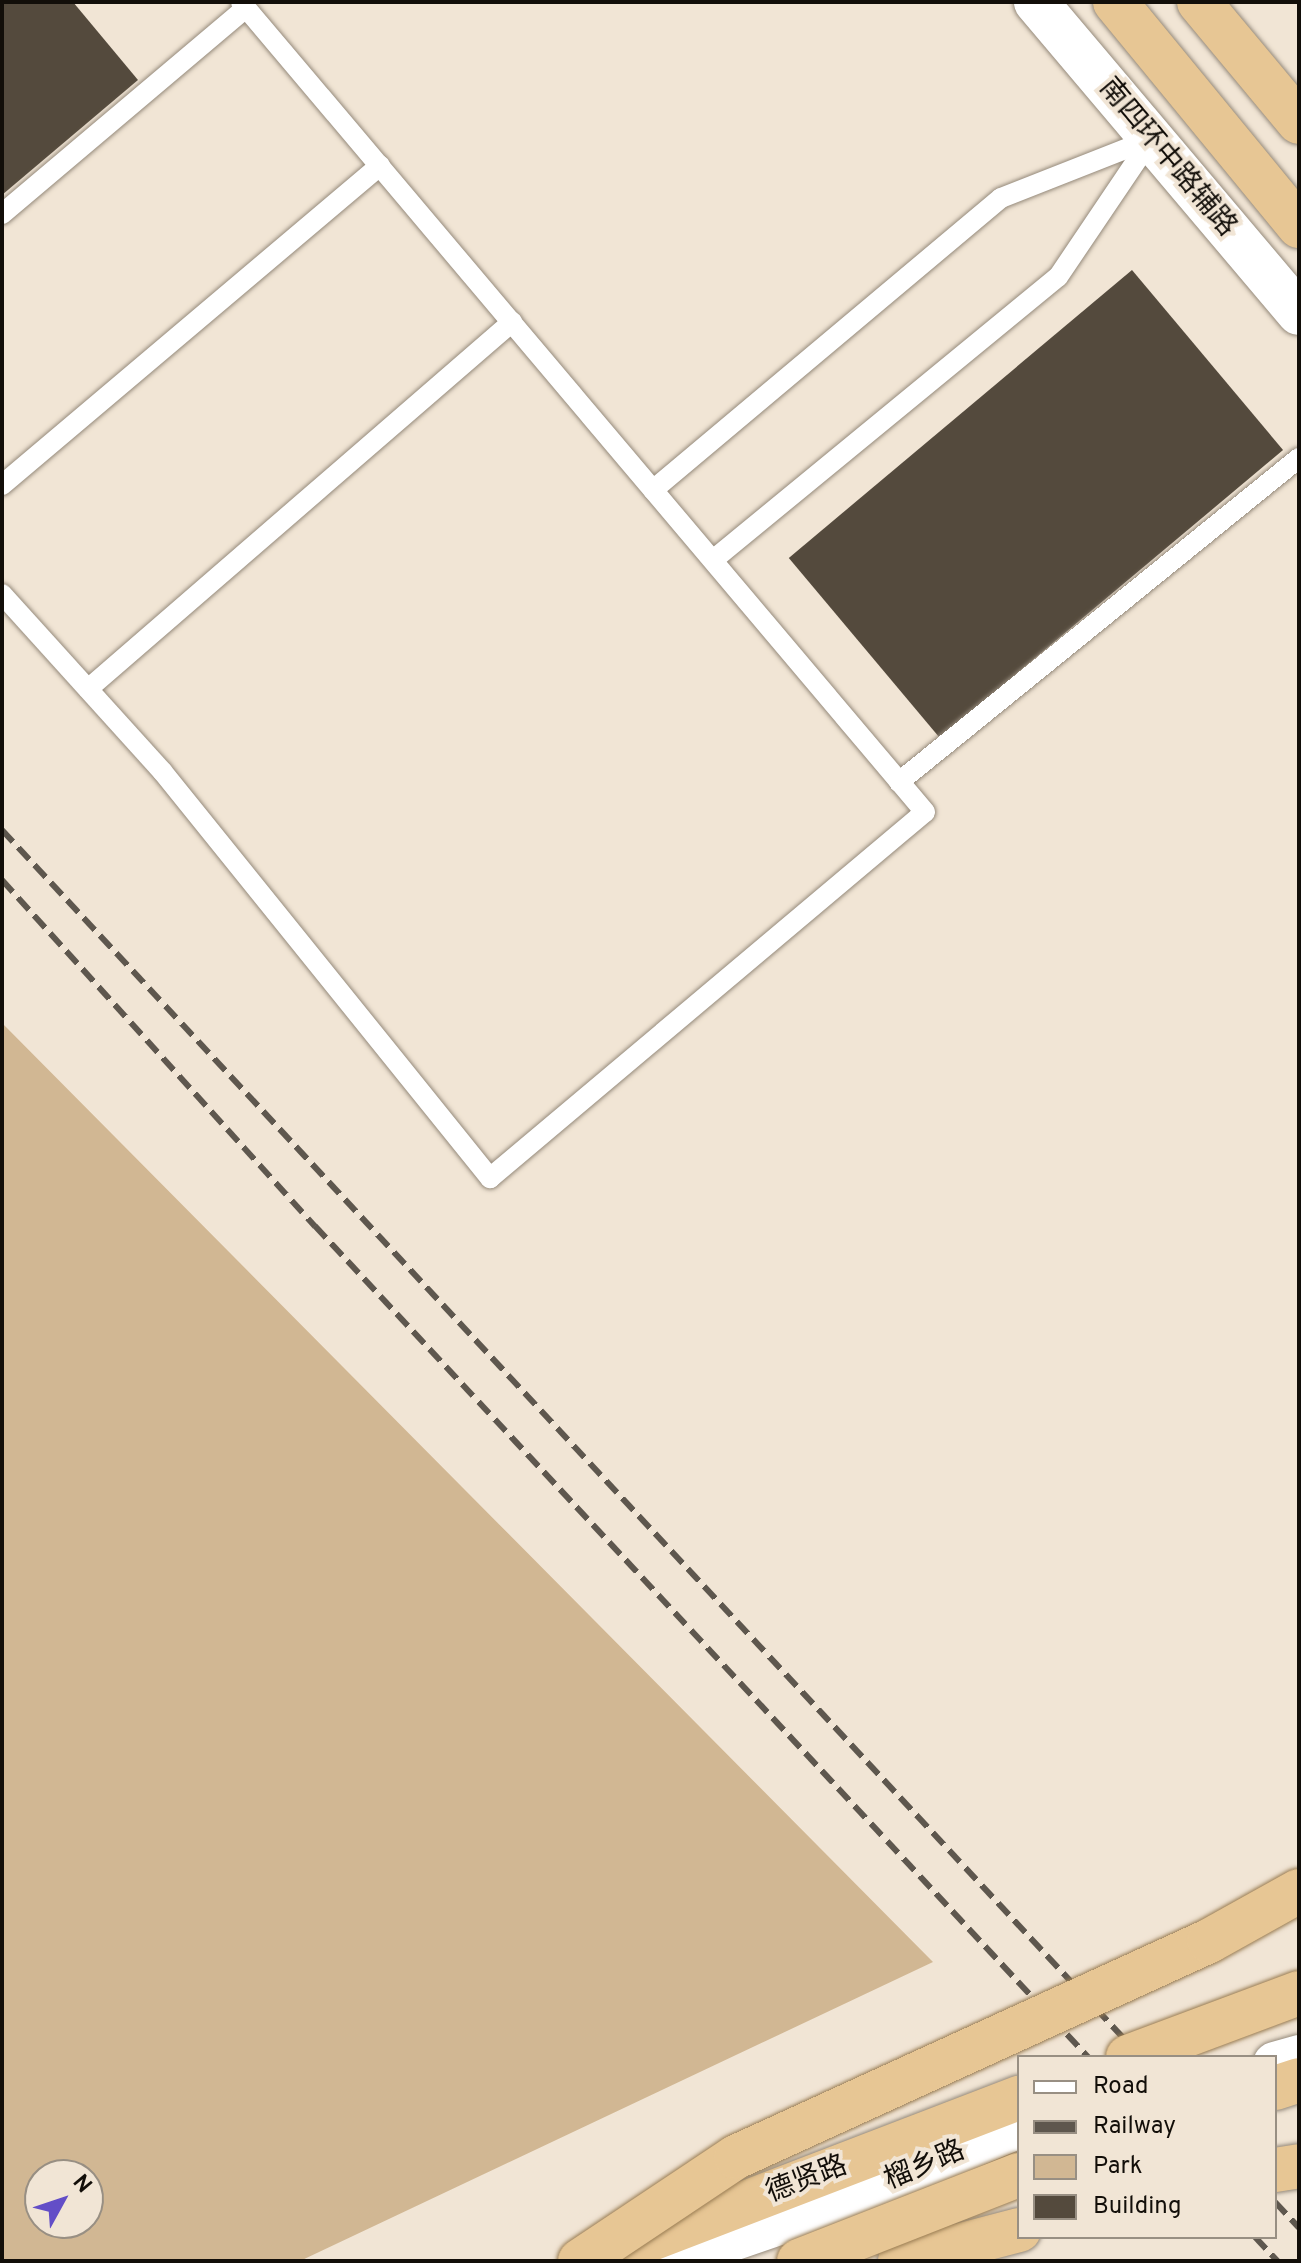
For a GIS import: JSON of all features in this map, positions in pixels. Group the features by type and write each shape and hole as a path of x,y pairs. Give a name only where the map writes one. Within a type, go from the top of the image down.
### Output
{"highway":[{"path":"1115,2 1299,226"},
{"path":"1199,2 1299,122"},
{"path":"580,2261 736,2157 1209,1941 1299,1891"},
{"path":"1133,2055 1299,1993"},
{"path":"1277,2087 1299,2080"},
{"name":"德贤路","path":"595,2261 1017,2099"},
{"path":"1277,2170 1299,2166"},
{"path":"799,2261 1017,2176"},
{"path":"900,2261 1017,2231"}],"street":[{"name":"南四环中路辅路","path":"1036,2 1299,313"},
{"path":"1185,2055 1299,2005"},
{"path":"1277,2063 1299,2057"},
{"name":"榴乡路","path":"648,2261 683,2256 840,2202 1017,2127"},
{"path":"806,2261 1017,2165"}],"lane":[{"path":"2,214 244,5 925,812 490,1178 162,771 2,594"},
{"path":"653,490 1001,198 1151,139"},
{"path":"713,560 1058,277 1151,139"},
{"path":"2,485 380,166"},
{"path":"88,689 512,322"},
{"path":"899,782 1299,458"}],"green space":[{"path":"2,1023 933,1962 300,2261 2,2261"}],"building":[{"path":"2,2 73,2 138,80 2,195"},
{"path":"1132,270 1283,450 940,738 789,558"}],"railway":[{"path":"2,830 1139,2055"},
{"path":"2,880 315,1226 1086,2055"},
{"path":"1277,2204 1299,2228"},
{"path":"1257,2239 1277,2261"}]}
